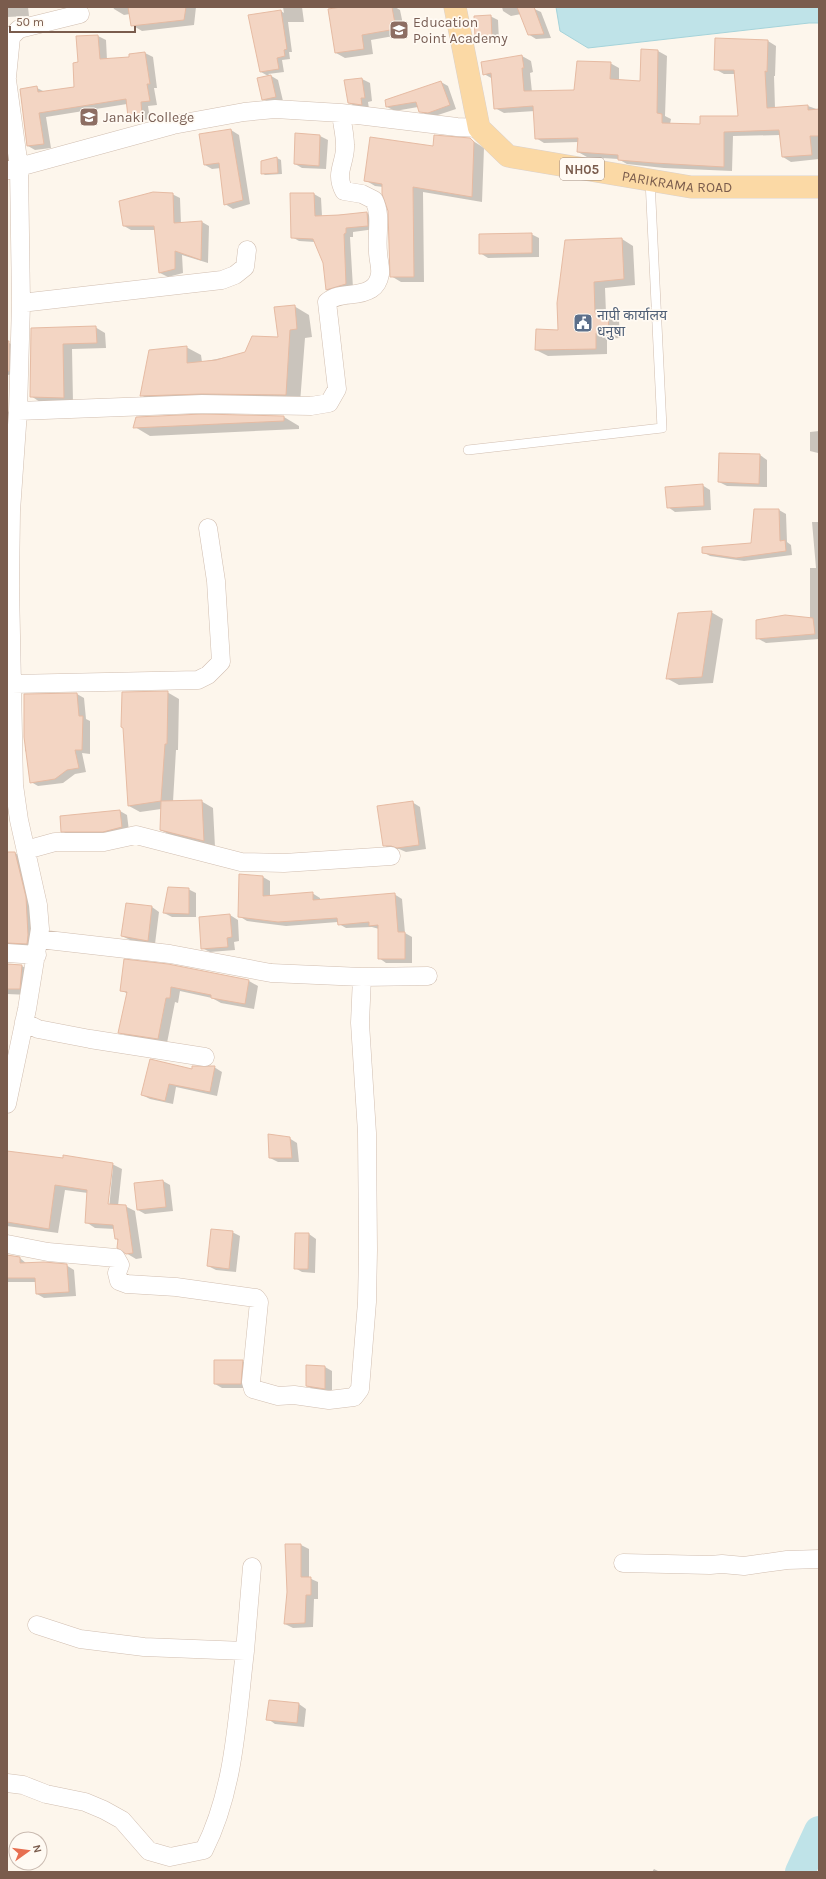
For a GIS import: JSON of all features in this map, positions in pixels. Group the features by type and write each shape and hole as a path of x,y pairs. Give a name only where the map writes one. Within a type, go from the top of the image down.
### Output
{"main road":[{"path":"455,7 479,128"},
{"name":"PARIKRAMA ROAD","path":"479,128 508,156 691,187 819,187"}],"street":[{"path":"7,1104 18,1031 38,947 38,905 10,785 12,684 8,590 11,511 18,411 13,380 21,303 7,78 11,37 19,29 80,14"},
{"path":"13,169 173,125 244,112 275,109 341,113 457,128 479,128"},
{"path":"18,411 202,404 311,406 329,403 337,389 327,302 333,297 364,293 373,288 378,281 380,272 378,250 378,209 374,200 362,194 344,191 340,183 339,173 346,146 341,113"},
{"path":"21,303 222,280 235,275 245,267 247,250"},
{"path":"12,684 198,680 208,675 221,662 216,581 208,528"},
{"path":"26,850 55,842 104,842 136,835 241,862 284,863 391,856"},
{"path":"7,953 38,947 170,954 271,973 362,977 428,976"},
{"path":"7,1244 48,1252 116,1258 120,1265 117,1273 119,1281 127,1284 176,1288 256,1298 260,1302 251,1382 253,1389 278,1396 294,1395 329,1400 354,1397 360,1389 368,1290 367,1133 360,1024 362,977"},
{"path":"18,1031 38,1029 90,1039 205,1057"},
{"path":"624,1563 722,1564 744,1566 787,1560 819,1559"},
{"path":"7,1783 23,1785 46,1794 85,1802 104,1810 122,1820 149,1851 170,1857 204,1850 213,1832 231,1766 245,1651 252,1567"},
{"path":"37,1625 80,1639 144,1647 245,1651"}],"lane":[{"path":"468,450 662,428 650,180"}],"water":[{"path":"556,7 819,7 819,23 588,48 560,31"}],"building":[{"path":"128,7 186,7 184,20 131,26"},
{"path":"341,7 392,7 396,29 362,35 364,49 335,53 328,9"},
{"path":"517,7 534,7 544,34 528,35"},
{"path":"281,10 287,49 284,50 285,56 277,58 279,69 260,72 248,15"},
{"path":"491,15 492,37 475,38 474,16"},
{"path":"98,35 100,59 129,57 129,54 145,52 150,84 147,84 150,101 141,102 142,115 128,117 126,99 39,113 44,144 27,146 20,89 37,86 38,92 74,87 73,63 78,62 76,36"},
{"path":"715,38 768,40 767,72 765,71 767,108 808,105 808,110 819,109 819,136 810,136 812,155 782,157 779,130 724,132 724,167 618,160 618,155 577,152 578,138 535,139 533,106 494,109 491,73 483,75 481,62 522,55 524,68 522,68 524,91 574,90 577,61 611,62 610,79 640,81 641,49 658,50 657,113 662,114 662,123 700,124 700,116 738,116 734,70 714,70"},
{"path":"271,75 276,97 262,100 257,78"},
{"path":"362,78 365,98 361,98 362,105 348,103 344,80"},
{"path":"441,81 450,105 428,113 419,112 416,102 386,107 385,100"},
{"path":"231,129 243,200 224,205 219,163 204,165 199,134"},
{"path":"295,133 320,135 319,166 294,164"},
{"path":"434,135 470,138 474,142 472,197 413,187 414,277 390,277 388,211 382,194 382,184 364,181 370,137 433,146"},
{"path":"277,157 278,173 261,174 261,161"},
{"path":"153,192 173,193 174,223 202,221 201,260 175,251 175,269 159,273 154,226 123,226 119,201"},
{"path":"290,193 314,193 315,216 367,212 368,226 346,228 346,233 344,234 346,284 326,290 323,263 313,239 291,238"},
{"path":"532,233 532,253 479,254 479,234"},
{"path":"622,238 624,279 594,282 595,313 608,312 609,333 596,333 596,349 535,350 536,329 558,330 557,303 565,240"},
{"path":"295,305 297,329 290,330 286,395 202,394 140,396 149,350 187,346 187,363 216,360 245,352 252,336 278,337 274,307"},
{"path":"96,326 97,343 63,344 64,398 30,397 31,328"},
{"path":"7,341 9,341 9,371 7,371"},
{"path":"202,414 284,416 284,421 133,428 136,417"},
{"path":"719,453 760,454 759,484 718,482"},
{"path":"703,484 704,506 667,508 665,487"},
{"path":"754,509 779,509 780,541 785,540 786,551 736,558 702,553 702,547 751,543"},
{"path":"712,611 702,677 666,679 678,613"},
{"path":"785,615 813,618 815,634 756,639 756,620"},
{"path":"168,691 167,744 165,744 161,801 128,806 123,728 121,727 122,692"},
{"path":"77,693 79,716 83,716 82,750 75,750 79,768 67,770 55,779 30,783 24,737 24,694"},
{"path":"202,800 204,841 160,830 161,801"},
{"path":"413,801 419,845 397,848 383,846 377,806"},
{"path":"120,810 122,827 103,832 61,832 60,816"},
{"path":"7,852 15,852 26,897 27,944 7,943"},
{"path":"239,874 263,876 263,896 313,892 313,900 395,893 398,932 405,932 405,959 378,959 378,925 369,926 369,922 338,925 337,918 278,922 238,917"},
{"path":"168,887 189,888 189,914 163,913"},
{"path":"126,903 152,906 148,941 121,936"},
{"path":"230,914 232,937 227,938 228,947 201,949 199,917"},
{"path":"124,959 168,964 249,980 245,1004 211,998 211,995 171,987 170,998 166,998 158,1039 118,1033 127,992 120,991"},
{"path":"7,964 22,965 20,989 7,989"},
{"path":"150,1059 192,1069 192,1066 215,1066 210,1092 169,1084 165,1101 141,1095"},
{"path":"268,1134 290,1137 292,1158 269,1158"},
{"path":"7,1151 63,1158 63,1155 113,1163 108,1204 126,1205 133,1253 126,1254 117,1248 118,1239 115,1239 113,1225 85,1223 87,1190 55,1185 49,1229 7,1222"},
{"path":"163,1180 166,1207 137,1210 134,1183"},
{"path":"211,1229 233,1231 229,1269 207,1266"},
{"path":"295,1233 309,1233 308,1269 294,1269"},
{"path":"7,1255 20,1257 20,1263 44,1262 67,1264 69,1292 36,1294 35,1278 7,1278"},
{"path":"214,1360 243,1360 241,1384 214,1384"},
{"path":"306,1365 325,1366 325,1389 306,1386"},
{"path":"285,1544 301,1544 301,1577 311,1577 311,1595 306,1595 305,1623 284,1624 287,1592"},
{"path":"269,1700 299,1703 297,1723 266,1720"}],"waterway":[{"path":"800,1872 819,1831"}],"place":[{"name":"Education Point Academy","path":"399,30"},
{"name":"Janaki College","path":"89,117"},
{"name":"नापी कार्यालय धनुषा","path":"583,323"}]}
